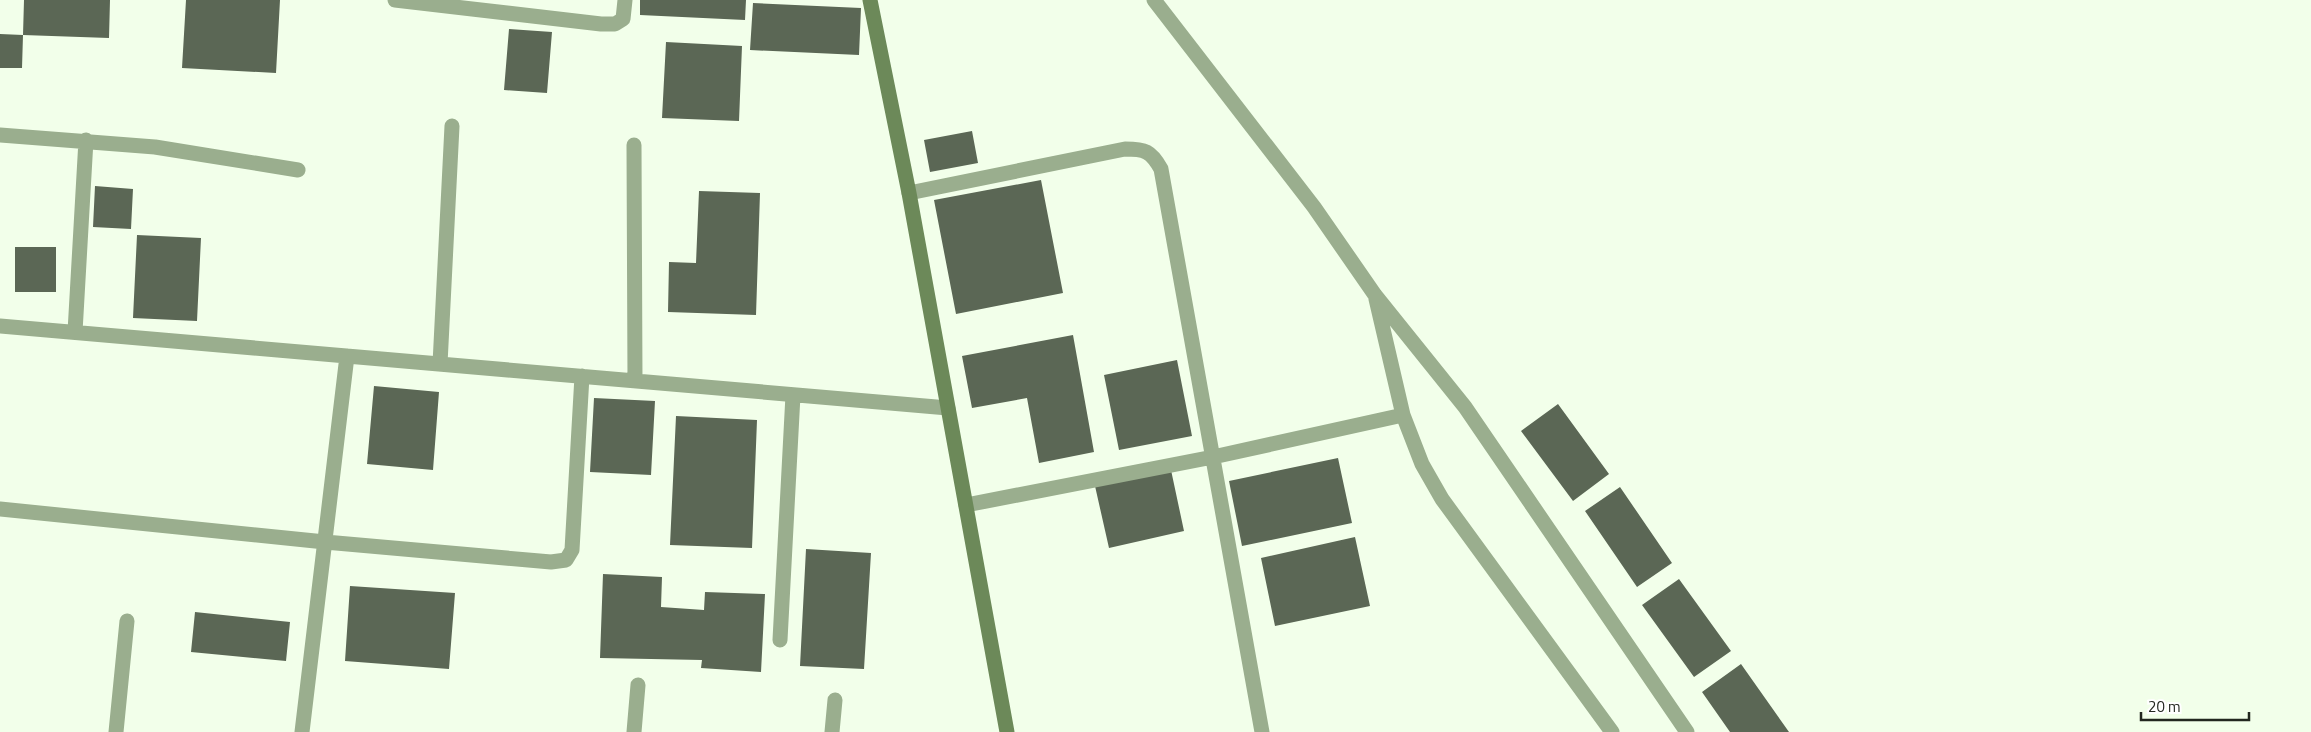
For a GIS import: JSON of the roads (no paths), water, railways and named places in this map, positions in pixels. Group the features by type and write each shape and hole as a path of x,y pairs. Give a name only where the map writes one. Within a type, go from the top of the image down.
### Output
{"street":[{"path":"395,0 601,24 615,24 623,18 625,0"},
{"path":"870,0 909,193 1007,732"},
{"path":"1154,0 1314,207 1375,295 1465,407 1687,732"},
{"path":"440,364 452,126"},
{"path":"0,135 86,140 155,147 298,170"},
{"path":"75,332 86,140"},
{"path":"634,144 635,381"},
{"path":"909,193 1125,149 1141,149 1154,156 1161,169 1262,732"},
{"path":"1375,295 1403,415 1422,464 1442,499 1611,732"},
{"path":"0,326 948,408"},
{"path":"302,732 347,356"},
{"path":"0,509 325,542 551,562 566,560 572,550 582,376"},
{"path":"780,640 793,395"},
{"path":"966,505 1213,457 1403,415"},
{"path":"116,732 126,621"},
{"path":"634,732 638,686"},
{"path":"832,732 835,700"}]}
